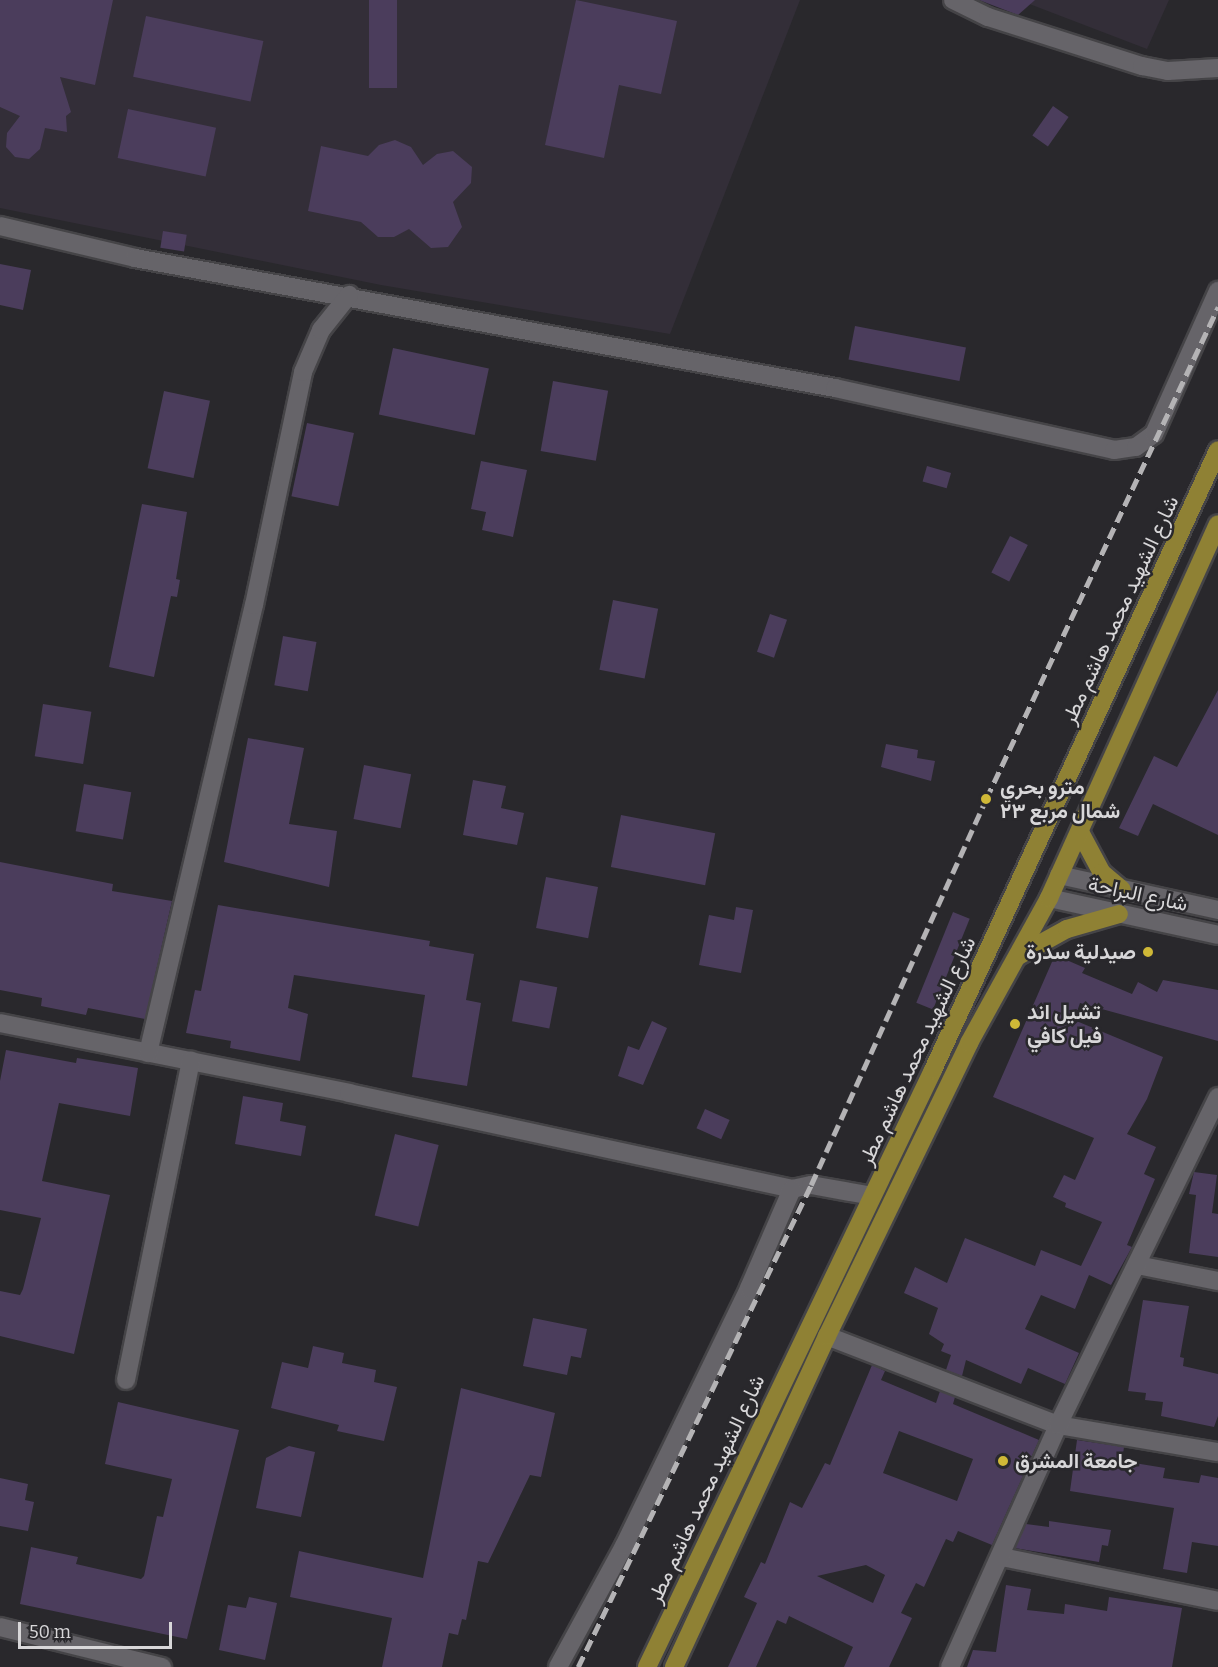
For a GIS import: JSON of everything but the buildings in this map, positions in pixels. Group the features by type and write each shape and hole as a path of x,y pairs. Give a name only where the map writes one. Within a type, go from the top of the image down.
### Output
{"main road":[{"name":"شارع الشهيد محمد هاشم مطر","path":"647,1667 1063,792 1218,450"},
{"name":"شارع الشهيد محمد هاشم مطر","path":"674,1667 827,1336 969,1043 1049,898 1218,524"},
{"path":"1080,832 1102,873 1122,890"},
{"path":"1017,957 1067,929 1119,914"}],"street":[{"path":"953,0 988,17 1142,66 1168,71 1218,68"},
{"path":"0,226 135,258 349,295 847,390 1114,450 1136,447 1154,434 1218,291"},
{"path":"148,1053 254,605 303,372 321,330 349,295"},
{"name":"شارع البراحة","path":"1059,875 1218,910"},
{"name":"شارع البراحة","path":"1049,898 1218,935"},
{"path":"0,1023 191,1061 792,1189 811,1185 872,1196"},
{"path":"126,1380 191,1061"},
{"path":"950,1667 1002,1557 1058,1425 1137,1265 1211,1130 1218,1097"},
{"path":"558,1667 624,1546 749,1288 792,1189"},
{"path":"1137,1265 1218,1281"},
{"path":"827,1336 1058,1425 1218,1452"},
{"path":"1002,1557 1218,1601"},
{"path":"0,1628 162,1667"}],"shaded area":[{"path":"0,0 800,0 670,334 381,285 0,208"},
{"path":"1019,0 1169,0 1147,49"}],"railway":[{"path":"578,1667 811,1185 986,799 1218,307"}],"place":[{"name":"مترو بحري شمال مربع ٢٣","path":"986,799"},
{"name":"صيدلية سدرة","path":"1148,952"},
{"name":"تشيل اند فيل كافي","path":"1015,1024"},
{"name":"جامعة المشرق","path":"1003,1461"}]}
